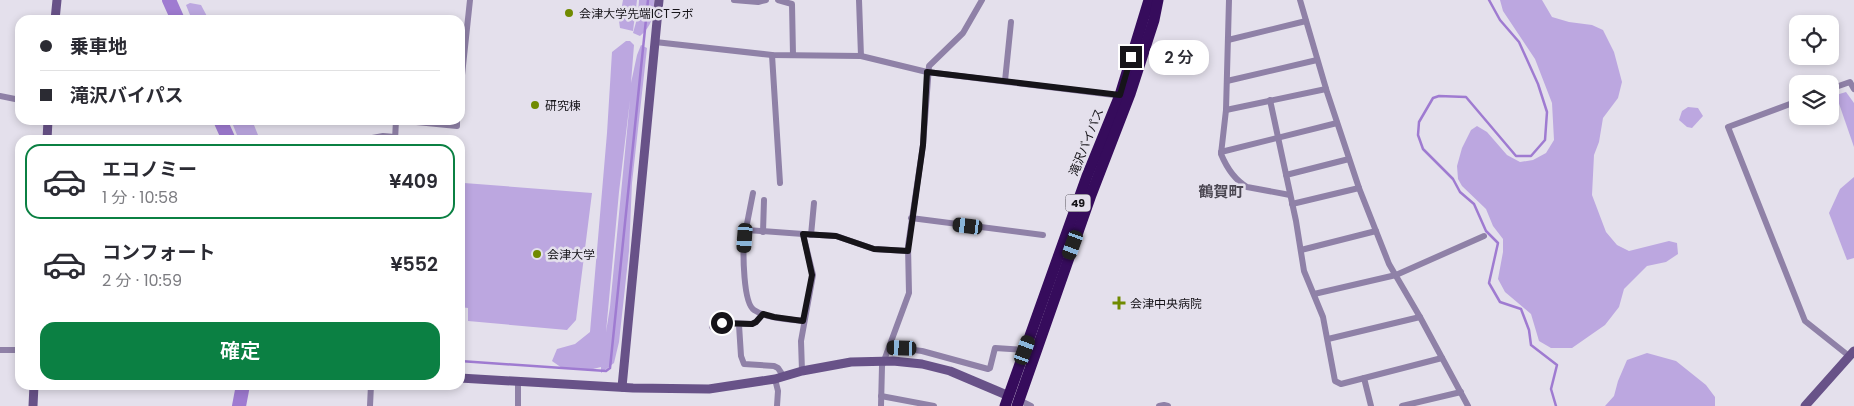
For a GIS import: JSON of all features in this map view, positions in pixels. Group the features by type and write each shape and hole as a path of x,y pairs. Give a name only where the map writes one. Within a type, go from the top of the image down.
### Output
{"highway":[{"name":"滝沢バイパス","path":"1012,402 1067,262 1124,96 1149,0"},
{"name":"滝沢バイパス","path":"1012,402 1025,350 1085,184 1124,96 1154,20 1158,0"}],"street":[{"path":"56,15 57,0"},
{"path":"465,47 470,0"},
{"path":"622,387 658,0"},
{"path":"734,0 758,2 766,0"},
{"path":"778,0 792,4 792,54"},
{"path":"859,0 860,56"},
{"path":"881,406 884,360 908,293 908,251 911,218 923,145 927,72 931,62 951,46 963,33 982,0"},
{"path":"1229,0 1226,110 1221,152 1224,160 1242,184 1247,187 1290,195"},
{"path":"1300,0 1337,123 1359,188 1389,264 1468,406"},
{"path":"1228,40 1306,21"},
{"path":"1005,81 1011,22"},
{"path":"654,42 772,55 860,56 927,72 1124,96"},
{"path":"772,55 780,183"},
{"path":"1227,81 1318,60"},
{"path":"1839,86 1850,82 1854,89"},
{"path":"1226,110 1326,89"},
{"path":"0,96 15,99"},
{"path":"1270,100 1306,277 1323,317 1334,381 1341,384 1442,358"},
{"path":"1789,104 1728,126 1805,321 1852,354 1805,406"},
{"path":"1221,152 1337,123"},
{"path":"1286,175 1350,159"},
{"path":"1292,204 1359,188"},
{"path":"752,193 744,252 747,298 753,310 774,317 803,321"},
{"path":"764,200 764,232"},
{"path":"811,235 814,203"},
{"path":"911,218 1043,235"},
{"path":"747,230 836,236 874,249 908,251"},
{"path":"1301,250 1376,231"},
{"path":"802,371 800,355 803,321 812,275 803,234"},
{"path":"1314,294 1396,275 1484,236"},
{"path":"712,327 722,323 756,322 763,314"},
{"path":"1328,339 1420,317"},
{"path":"739,324 741,356 744,364 774,366 778,368 777,406"},
{"path":"890,347 922,351 988,369 990,368 995,348 1025,350"},
{"path":"0,350 15,350"},
{"path":"465,378 622,387 709,388 779,378 802,371 851,362 884,360 913,362 950,371 1012,402 1031,406"},
{"path":"1364,378 1371,406"},
{"path":"518,381 518,406"},
{"path":"33,406 34,390"},
{"path":"370,406 371,390"},
{"path":"1402,406 1461,392"},
{"path":"881,396 934,406"},
{"path":"1159,406 1168,406"}],"shaded area":[{"path":"623,0 637,0 633,31 620,28 619,21"},
{"path":"639,0 654,0 652,20 640,36 633,33 638,15"},
{"path":"1500,0 1542,0 1552,17 1569,22 1592,25 1603,30 1614,52 1622,82 1618,98 1603,118 1599,142 1594,155 1592,195 1606,232 1617,245 1629,251 1669,241 1677,243 1678,254 1666,262 1647,266 1624,289 1619,307 1605,325 1572,348 1551,348 1539,341 1531,314 1505,292 1498,279 1503,252 1503,239 1493,226 1486,209 1462,186 1458,179 1457,166 1462,148 1471,130 1477,126 1487,132 1507,155 1520,162 1533,160 1546,153 1554,140 1552,103 1535,59 1503,11"},
{"path":"190,3 201,5 206,15 190,15 186,5"},
{"path":"626,41 630,41 634,45 631,83 641,45 647,48 632,183 629,251 619,342 614,363 601,373 601,367 589,370 562,368 552,361 557,349 575,344 590,332 612,52","holes":["630,100 610,307 606,332"]},
{"path":"1846,92 1854,103 1854,147 1839,104 1839,94"},
{"path":"1688,107 1698,108 1703,116 1692,128 1687,127 1679,120 1682,111"},
{"path":"233,125 254,125 258,135 237,135"},
{"path":"1854,177 1854,258 1847,260 1829,213 1840,189"},
{"path":"465,183 592,193 576,320 567,330 468,321 468,308 465,308"},
{"path":"1647,353 1676,361 1706,385 1715,397 1715,406 1605,406 1614,396 1627,360"}],"waterway":[{"path":"169,0 176,15"},
{"path":"465,361 606,371 610,368 648,0"},
{"path":"1489,0 1500,20 1519,42 1538,84 1547,112 1545,140 1531,156 1516,156 1466,97 1439,96 1433,98 1419,122 1418,135 1423,149 1453,179 1460,192 1474,204 1486,231 1498,243 1489,283 1500,302 1521,309 1529,330 1531,345 1557,365 1551,389 1556,406"},
{"path":"222,125 227,135"},
{"path":"239,406 242,390"}],"place":[{"name":"会津大学先端ICTラボ","path":"569,13"},
{"name":"研究棟","path":"535,105"},
{"name":"会津大学","path":"537,254"},
{"name":"会津中央病院","path":"1119,303"}],"district":[{"name":"鶴賀町","path":"1221,191"}],"route":[{"path":"722,323 752,324 763,314 803,321 808,304 812,275 812,268 803,234 836,236 874,249 908,251 911,218 923,145 927,72 1120,95 1131,57"}]}
